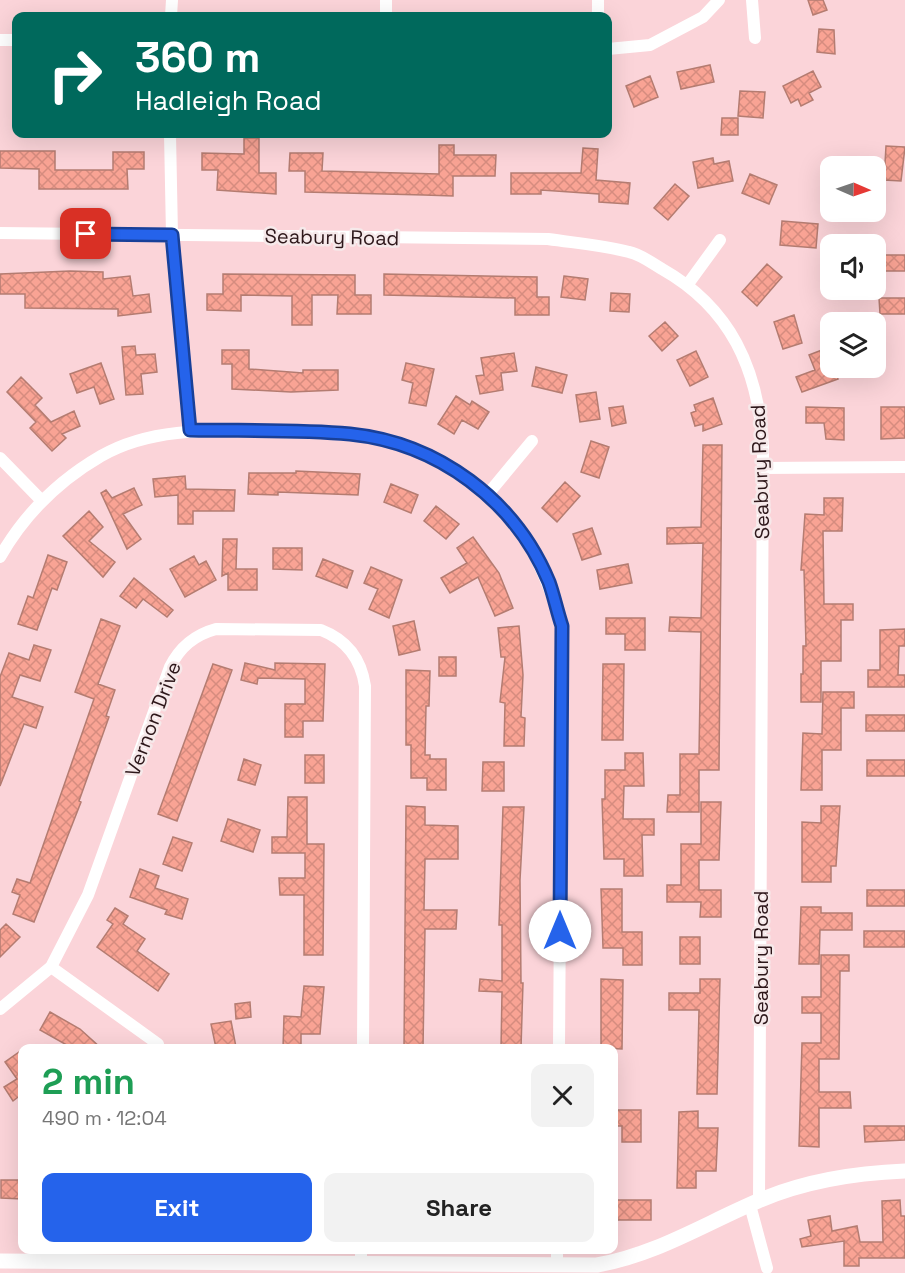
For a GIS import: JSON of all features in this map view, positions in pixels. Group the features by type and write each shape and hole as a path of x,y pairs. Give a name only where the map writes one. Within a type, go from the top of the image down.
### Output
{"street":[{"path":"612,49 650,45 704,16 719,0"},
{"path":"752,0 755,38"},
{"path":"170,138 172,235 190,430"},
{"name":"Seabury Road","path":"0,233 548,239 632,252 688,284 723,322 746,363 759,406 763,468 755,1202 767,1268"},
{"path":"688,284 720,240"},
{"path":"0,558 22,521 41,500 101,456 133,443 190,430 326,433 372,438 427,454 450,466 488,494 518,529 540,564 549,583 562,626 559,1044"},
{"path":"488,494 532,441"},
{"path":"0,458 41,500"},
{"path":"763,468 905,467"},
{"name":"Vernon Drive","path":"0,1010 51,967 88,895 170,667 178,653 191,639 216,629 321,630 332,634 350,649 360,666 365,686 363,1044"},
{"path":"51,967 158,1044"},
{"path":"0,1261 229,1268 361,1256 597,1265 641,1255 755,1202 803,1185 836,1178 905,1171"},
{"path":"557,1254 557,1265"}],"building":[{"path":"808,0 823,0 827,10 813,15"},
{"path":"819,29 834,30 835,54 817,52"},
{"path":"710,65 714,82 681,89 677,72"},
{"path":"813,71 821,87 809,93 813,100 801,106 798,99 791,103 783,86"},
{"path":"650,76 658,97 634,107 626,86"},
{"path":"740,91 765,92 763,118 738,116"},
{"path":"722,118 738,118 738,135 721,135"},
{"path":"244,138 259,138 259,173 276,173 276,194 217,190 218,170 202,170 202,153 244,154"},
{"path":"439,145 454,145 454,155 496,155 495,176 453,176 453,196 305,192 305,171 289,171 290,153 323,153 322,171 439,174"},
{"path":"886,146 905,147 901,181 886,180"},
{"path":"583,148 598,149 596,180 630,183 628,204 599,202 599,194 541,190 541,194 511,194 511,173 581,173"},
{"path":"0,151 55,151 55,170 113,170 113,152 144,152 144,169 127,169 128,189 39,189 39,169 0,168"},
{"path":"713,158 714,164 729,161 733,181 698,188 693,162"},
{"path":"750,174 777,185 769,204 742,193"},
{"path":"675,184 689,196 668,220 654,208"},
{"path":"782,221 818,224 816,248 780,245"},
{"path":"886,255 905,255 905,271 886,271"},
{"path":"767,264 782,277 757,306 742,292"},
{"path":"103,272 103,279 130,276 133,296 149,294 151,312 118,316 118,309 25,308 25,294 0,294 0,274"},
{"path":"223,274 355,275 355,295 371,295 371,314 337,314 338,295 312,295 312,325 292,325 292,296 241,295 241,311 207,310 207,294 223,294"},
{"path":"384,274 537,277 537,297 549,297 549,315 515,315 515,298 384,295"},
{"path":"564,276 588,279 585,300 561,297"},
{"path":"611,293 630,294 629,312 610,311"},
{"path":"905,298 905,314 880,312 879,300"},
{"path":"794,315 802,343 783,349 774,322"},
{"path":"665,322 678,336 662,351 649,336"},
{"path":"135,346 136,355 155,354 157,372 141,374 143,394 126,395 122,347"},
{"path":"222,350 249,350 249,369 303,373 303,370 338,370 338,390 291,392 232,389 232,364 222,364"},
{"path":"696,351 708,377 690,386 677,360"},
{"path":"820,351 820,378 838,379 802,392 796,377 815,370 809,355"},
{"path":"514,353 517,371 501,373 503,390 480,394 476,376 484,375 481,358"},
{"path":"101,363 114,399 100,404 94,387 77,393 70,374"},
{"path":"406,363 434,369 426,406 409,403 413,383 402,380"},
{"path":"536,367 567,375 562,393 532,386"},
{"path":"21,377 42,398 35,405 51,422 74,411 80,426 62,434 66,438 52,451 30,428 36,422 7,392"},
{"path":"596,392 600,419 580,422 576,395"},
{"path":"456,396 470,405 472,401 489,412 478,429 462,420 454,434 438,424"},
{"path":"713,398 722,424 703,431 703,424 695,426 691,413 696,411 694,405"},
{"path":"623,406 626,423 612,426 609,408"},
{"path":"806,407 844,408 844,440 826,439 824,423 806,423"},
{"path":"881,407 905,407 905,438 881,439"},
{"path":"591,441 609,447 599,478 581,472"},
{"path":"703,445 722,445 719,770 699,770 699,812 667,812 668,795 680,795 680,754 699,754 701,632 669,631 670,617 701,618 703,543 667,544 667,528 701,527"},
{"path":"296,471 360,474 358,495 278,492 278,495 248,494 249,473 296,473"},
{"path":"185,476 186,489 235,490 234,511 193,511 193,524 178,524 178,495 155,497 153,479"},
{"path":"565,482 580,496 557,522 542,508"},
{"path":"391,484 418,495 411,513 384,502"},
{"path":"134,488 142,505 123,514 141,539 127,549 101,493 106,490 112,498"},
{"path":"824,498 843,498 842,531 823,531 824,604 853,604 853,620 841,620 841,661 821,661 821,702 801,702 803,646 806,646 804,570 801,570 805,514 824,515"},
{"path":"436,506 459,524 446,539 424,521"},
{"path":"89,511 103,527 89,541 115,562 103,577 63,536"},
{"path":"592,528 601,554 582,560 573,534"},
{"path":"473,537 499,573 513,608 495,616 478,577 450,593 441,578 467,563 457,548"},
{"path":"223,539 237,539 236,569 257,569 257,590 228,590 228,573 222,576"},
{"path":"273,548 302,548 302,570 273,569"},
{"path":"48,555 67,562 57,590 52,588 37,630 18,624 28,596 33,598"},
{"path":"194,556 199,565 206,561 216,580 185,597 170,569"},
{"path":"323,559 353,571 347,588 316,576"},
{"path":"628,564 632,583 600,589 597,570"},
{"path":"371,567 402,580 389,618 369,609 378,589 364,583"},
{"path":"134,578 173,610 167,617 143,599 136,608 120,596"},
{"path":"606,618 645,618 645,650 625,650 625,634 606,634"},
{"path":"101,619 120,626 98,684 115,690 106,716 109,717 79,801 81,802 34,922 13,914 20,895 12,892 17,879 30,883 94,699 75,692"},
{"path":"414,621 420,650 399,655 393,626"},
{"path":"519,626 523,675 521,717 525,718 524,746 504,746 505,703 500,702 505,657 501,657 498,628"},
{"path":"905,629 905,646 899,646 898,675 905,675 905,687 868,687 868,670 880,670 880,630"},
{"path":"34,645 51,650 40,681 20,675 12,697 43,707 36,728 24,724 0,786 0,677 9,653 29,660"},
{"path":"439,657 456,657 456,676 439,676"},
{"path":"245,663 275,670 275,663 325,664 323,721 303,721 303,737 285,737 285,704 305,704 305,679 258,678 257,684 241,680"},
{"path":"213,664 232,670 177,821 158,814"},
{"path":"603,664 624,664 623,740 602,740"},
{"path":"406,670 430,671 429,706 426,706 425,755 430,755 430,759 446,759 446,790 427,790 427,778 411,778 411,745 406,745"},
{"path":"823,692 854,692 854,708 841,708 841,750 822,750 822,790 801,790 803,733 822,734"},
{"path":"866,715 905,715 905,731 866,731"},
{"path":"625,753 643,753 644,786 624,786 623,819 654,819 654,835 642,835 643,876 624,876 624,859 604,859 602,799 605,799 605,770 625,770"},
{"path":"305,755 324,755 324,783 305,783"},
{"path":"244,759 261,765 255,785 238,780"},
{"path":"867,760 905,760 905,776 867,776"},
{"path":"483,762 504,762 504,791 482,791"},
{"path":"288,797 307,797 307,844 324,844 323,955 304,955 304,895 280,895 279,878 305,878 305,853 272,853 272,837 287,837"},
{"path":"701,802 721,802 719,860 699,860 699,890 721,890 721,917 700,917 701,902 667,902 667,885 681,885 681,844 701,844"},
{"path":"406,806 425,807 425,825 458,826 458,859 425,859 424,910 457,910 456,929 425,929 423,1044 404,1044"},
{"path":"821,806 840,806 836,866 831,866 831,882 802,882 802,822 821,823"},
{"path":"503,807 524,807 520,880 521,983 523,983 521,1044 501,1044 502,992 479,991 480,979 502,981 502,925 499,925"},
{"path":"228,819 260,830 253,852 221,841"},
{"path":"173,837 192,843 182,871 163,864"},
{"path":"140,869 159,876 155,888 188,899 182,919 165,914 167,910 130,897"},
{"path":"601,889 622,889 622,932 642,932 642,965 623,965 623,948 603,948"},
{"path":"867,890 905,890 905,906 867,906"},
{"path":"801,907 821,907 821,913 852,913 852,930 820,930 819,964 799,964"},
{"path":"115,908 128,916 123,924 145,939 137,951 169,974 158,991 97,947 113,924 107,920"},
{"path":"6,924 20,937 0,957 0,930"},
{"path":"864,931 905,931 905,947 864,947"},
{"path":"680,937 700,937 700,964 680,964"},
{"path":"821,955 849,955 849,971 840,971 839,1059 819,1059 819,1092 850,1092 851,1108 819,1108 819,1147 799,1146 802,1043 821,1043 821,1013 802,1013 802,997 821,997"},
{"path":"601,979 623,980 622,1049 618,1049 618,1044 601,1044"},
{"path":"700,979 720,979 717,1094 697,1094 699,1010 669,1010 669,993 700,993"},
{"path":"304,986 324,987 320,1034 301,1034 301,1044 283,1044 284,1016 301,1017"},
{"path":"250,1002 251,1017 236,1019 235,1004"},
{"path":"50,1012 80,1029 97,1044 65,1044 40,1030"},
{"path":"231,1021 235,1044 215,1044 211,1024"},
{"path":"18,1053 18,1097 13,1101 4,1087 17,1079 5,1062"},
{"path":"618,1110 641,1110 641,1142 622,1142 622,1126 618,1126"},
{"path":"698,1111 698,1128 718,1128 716,1171 696,1171 696,1188 677,1188 679,1112"},
{"path":"864,1126 905,1126 905,1140 865,1142"},
{"path":"1,1180 18,1180 18,1199 1,1198"},
{"path":"618,1200 651,1200 651,1220 618,1220"},
{"path":"900,1200 901,1216 905,1216 905,1258 859,1258 859,1266 844,1266 844,1241 802,1247 800,1239 811,1236 808,1220 830,1216 832,1231 857,1226 860,1242 883,1242 882,1201"}],"route":[{"path":"86,234 172,235 190,430 326,433 395,443 427,454 450,466 488,494 530,546 549,583 562,626 560,931"}]}
